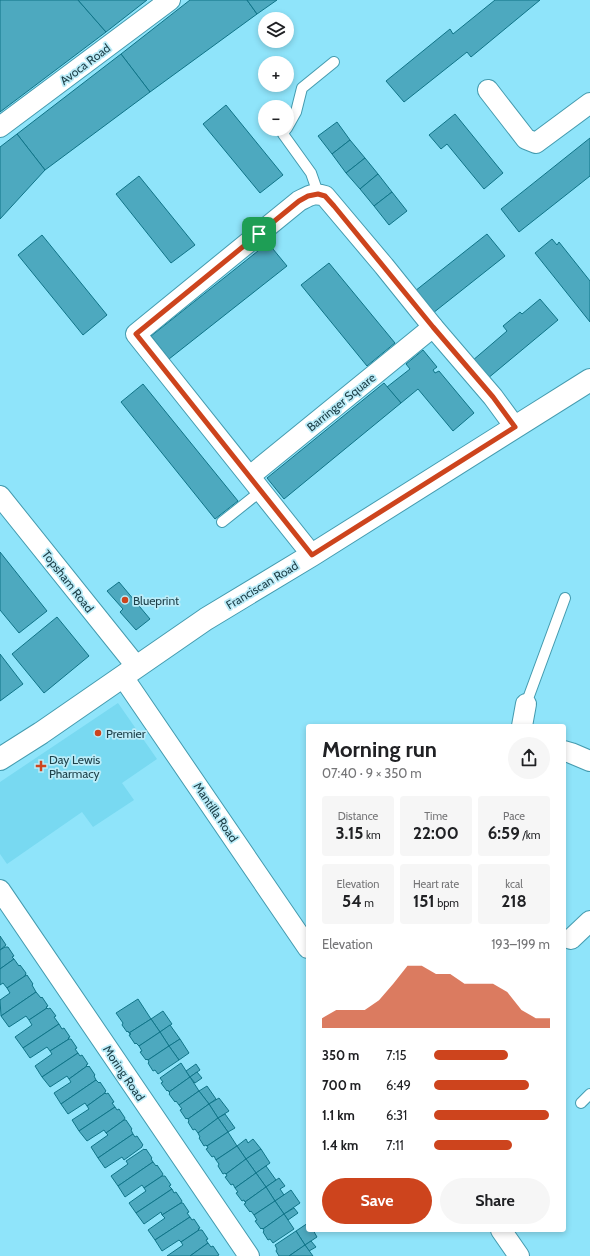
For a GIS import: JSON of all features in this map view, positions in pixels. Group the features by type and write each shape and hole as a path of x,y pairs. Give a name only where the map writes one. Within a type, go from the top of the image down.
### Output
{"street":[{"name":"Avoca Road","path":"0,128 170,0"},
{"path":"488,90 526,139 536,143 590,103"},
{"path":"312,555 136,334 299,201 308,196 318,194 325,196 493,397 515,427"},
{"name":"Barringer Square","path":"255,484 433,327"},
{"name":"Franciscan Road","path":"0,759 206,619 312,555 590,380"},
{"name":"Topsham Road","path":"0,496 130,672"},
{"name":"Mantilla Road","path":"130,672 306,945"},
{"path":"522,724 526,704"},
{"path":"566,752 590,761"},
{"name":"Moring Road","path":"0,890 249,1256"},
{"path":"571,939 590,921"},
{"path":"502,1232 518,1256"}],"lane":[{"path":"294,116 302,88 334,62"},
{"path":"284,136 311,173 318,194"},
{"path":"222,522 255,484"},
{"path":"526,704 565,598"},
{"path":"581,1103 590,1094"}],"shaded area":[{"path":"118,703 157,759 122,783 134,800 93,827 82,812 7,864 0,854 0,782"}],"building":[{"path":"0,0 78,0 106,32 0,112"},
{"path":"78,0 147,0 106,32"},
{"path":"190,0 247,0 257,14 150,92 121,54"},
{"path":"247,0 277,0 258,12 257,14"},
{"path":"495,0 540,0 471,57 467,52 404,102 386,81 450,29 453,34"},
{"path":"121,54 150,92 45,170 17,134"},
{"path":"226,105 283,175 260,193 203,124"},
{"path":"455,114 503,173 484,189 447,144 441,149 429,135"},
{"path":"337,122 350,140 332,154 318,136"},
{"path":"17,134 45,170 0,219 0,147"},
{"path":"590,138 590,176 519,232 501,209"},
{"path":"350,140 365,158 346,173 332,154"},
{"path":"365,158 378,174 360,189 346,173"},
{"path":"378,174 392,192 374,206 360,189"},
{"path":"139,176 195,245 171,263 116,194"},
{"path":"392,192 407,211 389,225 374,206"},
{"path":"487,234 505,256 433,313 415,291"},
{"path":"42,235 107,315 83,335 18,255"},
{"path":"552,239 557,245 559,242 590,281 590,322 535,253"},
{"path":"268,243 287,266 169,359 151,336"},
{"path":"329,263 395,343 367,366 301,285"},
{"path":"540,299 558,320 487,379 472,361 507,331 503,326 520,312 522,314"},
{"path":"423,350 437,367 433,370 435,373 439,371 474,413 453,431 418,389 401,403 387,387 410,369 406,364"},
{"path":"384,383 401,403 284,499 267,478"},
{"path":"143,384 238,501 215,519 121,402"},
{"path":"0,552 47,611 19,633 0,610"},
{"name":"Blueprint","path":"119,582 150,619 136,630 120,612 123,609 107,591"},
{"path":"57,617 89,656 44,693 12,654"},
{"path":"0,654 23,684 0,701"},
{"path":"0,936 6,945 0,950"},
{"path":"8,947 14,956 12,957 14,959 0,969 0,950"},
{"path":"14,959 26,973 25,976 7,988 3,983 0,985 0,969"},
{"path":"27,975 36,992 1,1016 0,1000 10,993 7,988"},
{"path":"36,992 41,998 42,997 48,1006 46,1007 47,1008 29,1020 26,1016 9,1027 1,1016"},
{"path":"138,999 151,1019 129,1033 122,1025 123,1023 116,1013"},
{"path":"47,1008 50,1008 56,1016 54,1017 59,1024 23,1048 15,1037 32,1025 29,1020"},
{"path":"163,1011 172,1024 160,1032 151,1019"},
{"path":"151,1019 160,1032 139,1046 136,1043 135,1044 129,1035 131,1034 129,1033"},
{"path":"59,1024 62,1029 64,1028 70,1037 68,1038 69,1039 50,1051 47,1047 30,1058 23,1048"},
{"path":"170,1025 180,1039 169,1046 160,1032"},
{"path":"160,1032 169,1046 146,1060 140,1052 142,1051 139,1046"},
{"path":"71,1039 77,1048 75,1049 78,1053 42,1077 35,1066 52,1054 50,1051"},
{"path":"180,1039 189,1053 179,1060 169,1046"},
{"path":"169,1046 179,1060 158,1074 155,1070 153,1071 148,1063 148,1060"},
{"path":"78,1053 80,1056 82,1055 88,1064 86,1065 87,1066 69,1079 67,1076 50,1087 42,1077"},
{"path":"181,1063 190,1077 169,1092 161,1083 163,1082 160,1078"},
{"path":"196,1064 200,1070 190,1077 186,1071"},
{"path":"89,1066 95,1075 96,1080 61,1104 54,1093 71,1082 69,1079"},
{"path":"197,1072 202,1078 195,1083 190,1077"},
{"path":"190,1077 199,1091 179,1105 176,1101 175,1102 169,1092"},
{"path":"96,1080 99,1083 100,1082 106,1091 105,1093 87,1106 85,1103 68,1114 61,1104"},
{"path":"207,1086 216,1099 209,1104 199,1091"},
{"path":"199,1091 209,1104 186,1119 180,1110 182,1109 179,1105"},
{"path":"105,1093 108,1093 114,1102 112,1103 115,1107 79,1131 72,1120 89,1109 87,1106"},
{"path":"219,1098 229,1111 218,1118 209,1104"},
{"path":"209,1104 218,1118 198,1133 195,1129 193,1130 188,1122 188,1119"},
{"path":"115,1107 117,1110 119,1109 125,1118 124,1120 106,1133 104,1130 87,1141 79,1131"},
{"path":"225,1114 235,1128 228,1132 218,1118"},
{"path":"218,1118 228,1132 207,1146 204,1146 198,1133"},
{"path":"126,1120 132,1129 133,1134 98,1158 91,1147 108,1135 106,1133"},
{"path":"228,1132 237,1146 216,1160 214,1156 212,1157 206,1149 208,1148 207,1146"},
{"path":"133,1134 135,1137 137,1136 143,1145 142,1147 124,1160 122,1157 105,1168 98,1158"},
{"path":"246,1139 248,1143 253,1139 261,1149 246,1159 237,1146"},
{"path":"237,1146 246,1159 226,1174 223,1174 216,1160"},
{"path":"146,1149 153,1162 118,1186 111,1176 128,1164 126,1161"},
{"path":"261,1149 270,1163 256,1173 246,1159"},
{"path":"246,1159 256,1173 235,1188 233,1184 231,1185 225,1177 227,1176 226,1174"},
{"path":"153,1162 163,1174 162,1176 144,1188 142,1185 125,1197 118,1186"},
{"path":"266,1166 276,1180 266,1187 256,1173"},
{"path":"256,1173 266,1187 245,1202 244,1200 242,1201 236,1193 238,1192 235,1188"},
{"path":"162,1176 165,1176 171,1185 169,1186 172,1189 136,1213 129,1203 146,1191 144,1188"},
{"path":"279,1178 285,1186 280,1189 284,1195 275,1201 266,1187"},
{"path":"266,1187 275,1201 254,1215 244,1204"},
{"path":"172,1189 182,1201 181,1203 162,1215 161,1212 144,1224 136,1213"},
{"path":"291,1190 300,1203 284,1214 275,1201"},
{"path":"275,1201 284,1214 261,1229 255,1221 257,1220 254,1215"},
{"path":"183,1203 189,1212 187,1213 190,1217 155,1240 148,1230 165,1218 162,1215"},
{"path":"294,1208 298,1213 288,1220 284,1214"},
{"path":"284,1214 294,1229 273,1243 270,1239 268,1240 263,1232 263,1229"},
{"path":"190,1217 192,1220 194,1219 200,1228 198,1229 199,1230 181,1242 179,1240 162,1251 155,1240"},
{"path":"306,1224 306,1232 314,1232 317,1237 305,1245 296,1231"},
{"path":"199,1230 202,1230 208,1239 206,1240 208,1243 190,1256 167,1256 183,1245 181,1242"},
{"path":"296,1231 305,1245 289,1256 279,1256 275,1245"},
{"path":"311,1241 316,1247 309,1251 305,1245"},
{"path":"208,1243 211,1247 213,1246 219,1255 190,1256"},
{"path":"305,1245 313,1256 289,1256"}],"place":[{"name":"Blueprint","path":"125,600"},
{"name":"Premier","path":"98,733"},
{"name":"Day Lewis Pharmacy","path":"41,766"}],"route":[{"path":"318,194 325,196 493,397 515,427 467,459 312,555 136,334 259,234 299,201 308,196 318,194"}]}
